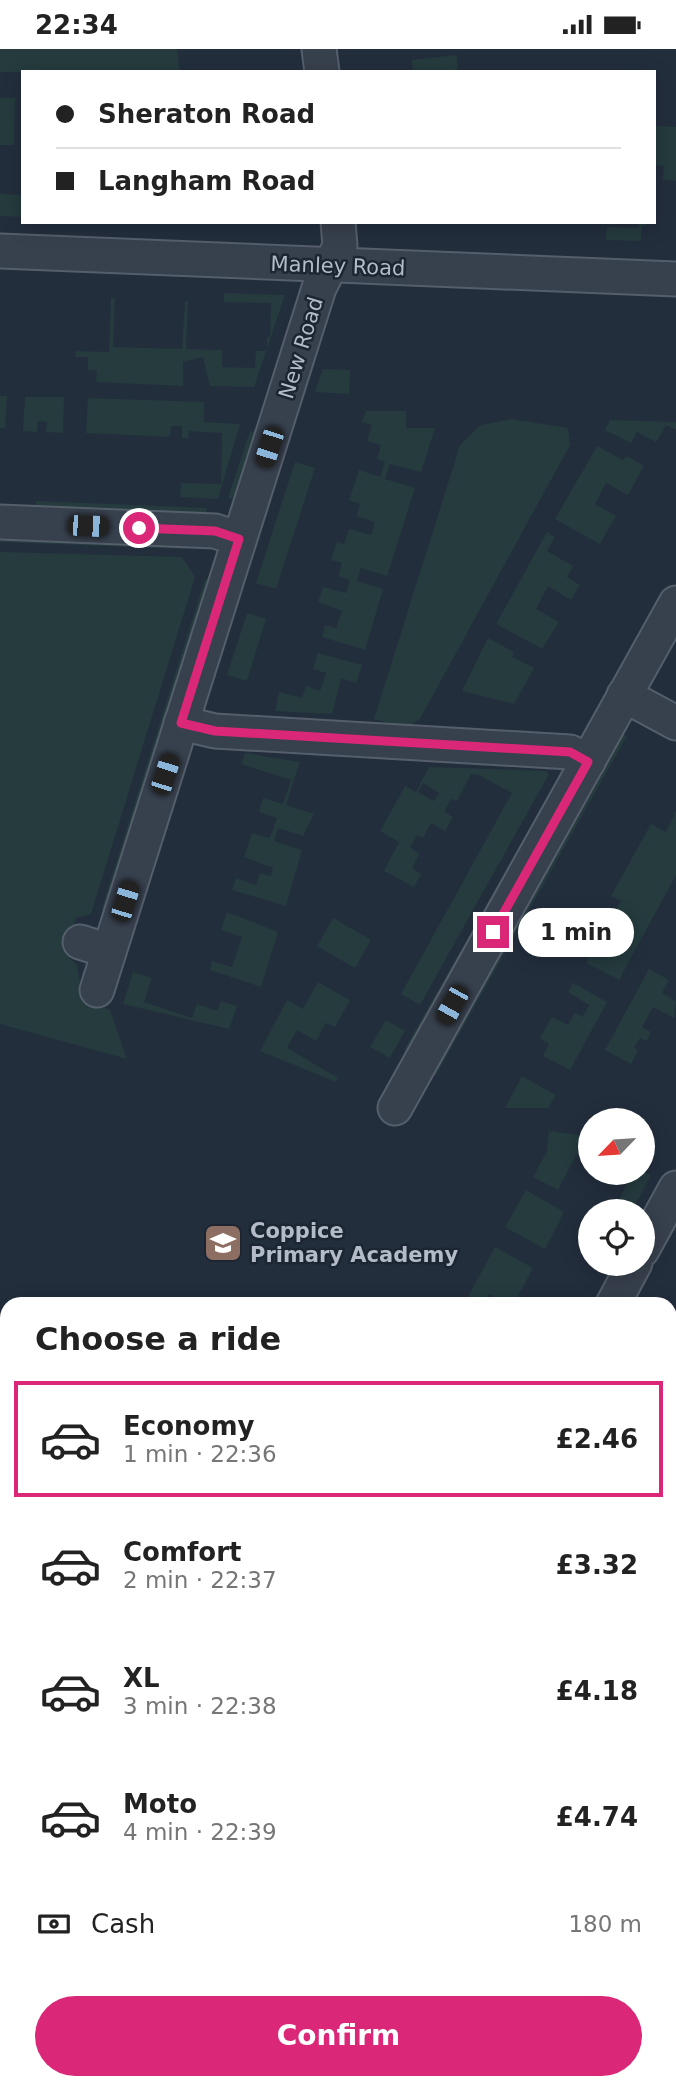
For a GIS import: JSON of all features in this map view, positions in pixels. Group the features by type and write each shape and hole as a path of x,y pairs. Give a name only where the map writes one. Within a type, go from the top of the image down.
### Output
{"street":[{"path":"319,49 322,70"},
{"name":"New Road","path":"97,990 95,947 181,723 319,288 340,246 338,224"},
{"name":"Manley Road","path":"0,251 676,279"},
{"path":"0,522 215,531 239,539"},
{"path":"395,1108 676,603"},
{"path":"624,695 676,723"},
{"path":"181,723 215,731 570,752 588,762"},
{"path":"655,1226 676,1188"},
{"path":"617,1297 628,1276"}],"green space":[{"path":"0,49 177,49 180,70 21,70 0,72"},
{"path":"457,55 458,70 413,70 412,60"},
{"path":"0,98 15,98 14,145 0,145"},
{"path":"656,126 676,127 676,181 663,180 664,166 656,165"},
{"path":"0,194 21,195 21,217 0,216"},
{"path":"639,224 647,224 642,226 641,241 606,240 607,227 638,228"},
{"path":"224,293 285,295 267,348 271,303 224,302"},
{"path":"111,298 115,298 113,347 182,349 185,301 188,301 186,349 222,350 222,367 255,368 256,351 266,351 254,387 210,386 203,357 183,362 183,386 96,382 97,371 88,370 88,357 75,357 76,351 109,352"},
{"path":"323,369 350,370 349,394 315,392"},
{"path":"0,396 7,396 5,428 0,428"},
{"path":"25,397 64,397 63,433 46,432 47,422 38,421 37,432 23,431"},
{"path":"88,398 204,402 204,422 240,424 218,499 180,497 181,483 221,484 222,433 189,431 188,438 182,438 182,426 171,426 170,437 86,433"},
{"path":"366,411 406,411 406,428 435,428 421,472 390,464 385,479 415,488 387,576 361,568 357,581 383,589 365,650 322,637 325,625 336,628 342,611 318,602 323,587 346,593 350,580 338,576 342,563 331,560 337,542 344,544 349,529 371,535 375,522 357,516 360,504 349,500 359,470 380,477 385,462 377,459 381,445 367,441 372,425 362,422"},
{"path":"511,419 568,428 570,445 420,719 406,727 374,719 460,445 481,425"},
{"path":"610,420 676,422 676,430 666,425 656,442 637,432 631,443 605,430"},
{"path":"250,431 254,432 233,499 228,498"},
{"path":"597,446 623,460 627,456 644,466 628,495 606,483 595,504 616,516 600,544 555,519"},
{"path":"295,462 315,468 276,589 256,583"},
{"path":"36,501 207,508 206,515 36,508"},
{"path":"547,532 555,537 547,551 573,566 567,577 580,585 571,600 548,586 536,609 559,622 542,649 496,624"},
{"path":"0,536 185,543 185,549 0,542"},
{"path":"0,552 182,557 195,577 91,914 76,918 66,955 77,965 82,998 110,1010 127,1059 0,1024"},
{"path":"205,579 211,580 107,907 101,911"},
{"path":"247,613 266,619 247,681 227,675"},
{"path":"488,638 514,652 512,657 534,668 514,704 462,691"},
{"path":"318,653 362,665 356,683 341,678 332,714 275,711 279,692 302,698 306,686 320,691 326,673 313,669"},
{"path":"622,734 627,736 436,1075 432,1073"},
{"path":"245,753 300,762 286,805 314,814 303,836 278,828 274,841 302,850 286,906 232,890 236,878 256,885 260,873 271,876 273,868 244,857 252,833 270,838 277,818 259,812 263,798 283,804 291,780 241,764"},
{"path":"429,767 546,771 549,774 420,1005 401,994 512,793 479,775 471,774 457,801 451,799 444,812 453,817 445,831 431,823 423,838 417,835 410,847 419,854 412,868 421,874 414,887 384,871 399,842 380,831 405,786 416,792","holes":["423,783 439,793 434,801 418,792"]},
{"path":"557,781 560,788 409,1053 404,1050"},
{"path":"676,811 676,875 619,980 586,963 598,941 606,946 616,929 612,927 617,918 613,916 621,901 611,896 651,824 666,832"},
{"path":"227,912 278,932 261,987 210,970 212,961 232,967 242,937 221,930"},
{"path":"333,918 371,940 355,968 317,946"},
{"path":"649,969 669,980 662,993 676,1001 674,1018 653,1007 642,1027 651,1032 647,1041 640,1038 634,1048 638,1050 631,1064 605,1050"},
{"path":"133,972 152,978 144,1002 192,1018 197,1004 217,1011 221,1001 237,1006 229,1029 123,1004"},
{"path":"318,982 350,1000 335,1027 326,1023 316,1041 297,1030 287,1048 338,1078 336,1082 260,1051 287,1000 303,1009"},
{"path":"573,983 607,1002 570,1070 543,1056 549,1044 540,1038 552,1017 568,1025 575,1013 583,1017 589,1005 568,992"},
{"path":"386,1020 405,1031 390,1058 370,1047"},
{"path":"522,1076 556,1095 548,1108 505,1108"},
{"path":"549,1131 578,1135 578,1151 558,1190 533,1177 547,1151"},
{"path":"627,1185 646,1185 638,1199 619,1199"},
{"path":"526,1190 564,1212 545,1249 505,1227"},
{"path":"495,1247 533,1268 518,1297 494,1297 489,1294 487,1297 468,1297"}],"place":[{"name":"Coppice Primary Academy","path":"223,1243"}],"route":[{"path":"139,528 215,531 239,539 181,723 201,730 570,752 588,762 493,932"}]}
